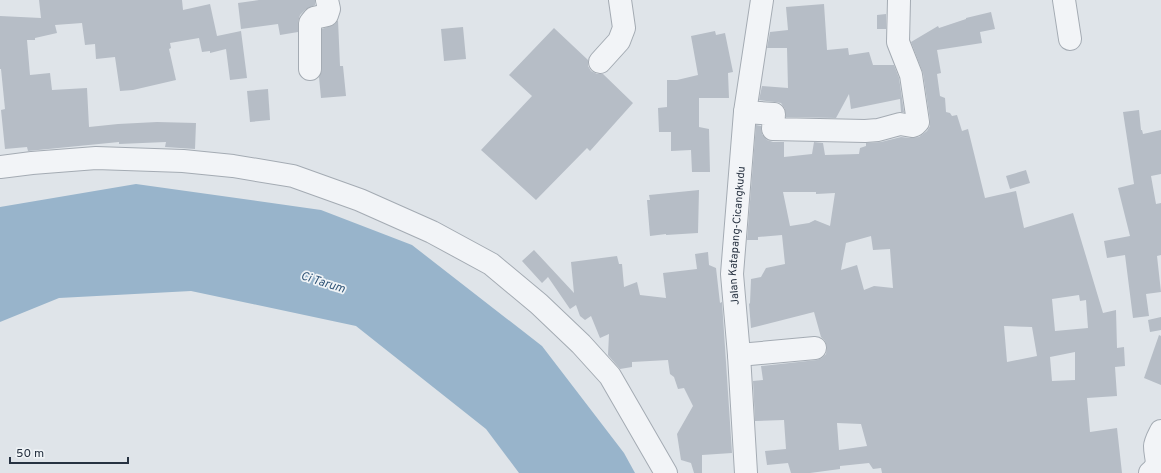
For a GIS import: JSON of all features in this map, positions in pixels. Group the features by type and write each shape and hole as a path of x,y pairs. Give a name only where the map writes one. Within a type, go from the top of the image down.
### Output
{"street":[{"path":"310,69 310,23 314,18 327,15 329,9 327,0"},
{"path":"600,62 619,41 624,28 620,0"},
{"name":"Jalan Katapang-Cicangkudu","path":"746,473 739,355 732,274 745,112 762,0"},
{"path":"745,112 774,114 773,129 865,131 878,130 900,124 915,125 918,122 912,75 898,42 899,0"},
{"path":"1064,0 1070,39"},
{"path":"0,167 96,158 183,161 233,166 293,176 360,200 432,232 491,264 539,304 581,344 610,376 666,473"},
{"path":"739,355 815,348"},
{"path":"1150,473 1155,470 1159,461 1155,446 1161,431"}],"water":[{"name":"Ci Tarum","path":"136,184 321,210 412,245 542,346 624,453 635,473 519,473 486,429 356,326 191,291 59,298 0,322 0,207"}],"building":[{"path":"39,0 182,0 183,10 210,4 217,36 241,31 247,78 230,80 226,49 210,53 210,51 202,52 199,38 170,43 171,48 169,49 176,80 133,90 120,91 115,57 96,59 95,44 85,45 82,23 55,25 57,33 35,38 35,40 27,40 30,75 50,73 52,90 87,88 89,127 157,122 196,123 195,149 165,147 166,142 119,144 119,142 28,151 27,147 5,149 1,110 5,109 0,69 0,16 41,18"},
{"path":"259,0 315,0 315,5 305,10 300,15 298,32 280,35 278,24 241,29 238,3"},
{"path":"824,4 827,50 848,48 849,55 869,52 873,65 894,65 899,78 904,112 901,112 900,99 851,109 849,94 836,118 786,117 785,109 781,103 759,100 762,86 788,88 787,48 767,48 770,32 788,30 786,7"},
{"path":"991,12 995,29 980,32 982,43 937,50 941,73 937,74 940,96 945,98 946,112 950,113 952,116 957,115 962,131 968,129 985,198 1016,191 1024,228 1073,213 1103,313 1116,310 1117,348 1124,347 1125,366 1115,367 1117,396 1087,398 1090,432 1117,428 1122,473 882,473 881,468 873,469 869,463 840,466 840,469 810,473 791,473 788,463 767,465 765,451 786,449 784,420 755,421 753,381 763,380 761,366 817,360 826,354 827,347 825,341 821,337 814,312 751,328 749,304 751,279 761,277 766,268 785,264 782,235 758,237 758,240 747,240 756,125 761,126 762,134 767,140 773,142 784,142 784,157 812,154 814,142 823,143 825,155 859,154 860,148 866,146 866,143 881,142 901,137 919,137 927,131 930,126 930,120 923,73 911,42 938,26 939,28 966,18","holes":["783,192 816,192 816,194 835,193 830,226 815,220 809,223 790,226","871,236 873,250 890,249 893,288 874,286 864,290 857,265 841,270 846,243","1079,295 1080,301 1086,300 1088,328 1055,331 1052,299","1004,326 1032,327 1037,356 1007,362","1075,352 1075,380 1052,381 1050,357","837,423 861,424 867,446 839,450"]},
{"path":"886,14 886,29 877,29 877,15"},
{"path":"338,20 340,66 343,66 346,96 321,98 319,77 322,69 322,29 335,24"},
{"path":"463,27 466,59 444,61 441,29"},
{"path":"554,28 588,60 588,66 591,71 597,74 603,74 633,103 590,151 587,148 536,200 481,150 532,96 509,75"},
{"path":"715,31 716,35 725,33 733,72 728,73 729,98 699,98 699,127 709,129 710,172 692,172 691,150 671,151 671,132 659,132 658,108 667,107 667,80 677,80 698,75 691,36"},
{"path":"268,89 270,120 250,122 247,91"},
{"path":"1139,110 1141,130 1143,134 1161,130 1161,174 1151,176 1156,204 1161,203 1161,255 1157,256 1161,292 1146,294 1149,316 1133,318 1125,255 1107,258 1104,241 1130,236 1118,188 1134,184 1123,112"},
{"path":"1026,170 1030,183 1010,189 1006,176"},
{"path":"699,190 698,233 650,236 647,200 650,200 649,195"},
{"path":"534,250 574,293 571,262 617,256 619,264 622,264 624,287 637,282 640,295 666,298 663,273 697,269 695,254 708,252 709,265 716,268 720,303 722,302 732,453 702,455 702,473 694,473 691,463 681,460 677,434 693,406 684,388 678,389 674,377 670,374 668,360 632,362 632,367 620,369 608,355 609,334 600,338 591,316 585,320 580,316 576,305 570,309 548,277 542,283 522,261"},
{"path":"1161,317 1161,330 1150,332 1148,320"},
{"path":"1159,335 1161,336 1161,385 1144,378"}]}
